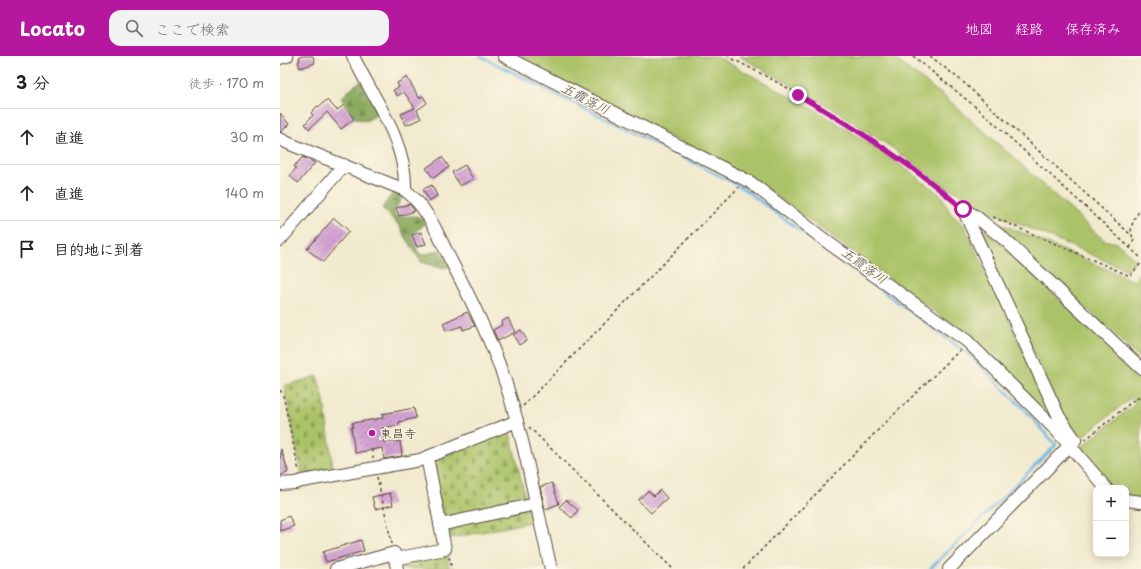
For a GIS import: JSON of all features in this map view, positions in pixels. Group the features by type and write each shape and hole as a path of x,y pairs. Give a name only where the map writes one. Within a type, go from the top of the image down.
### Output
{"street":[{"path":"280,58 287,56"},
{"path":"353,56 394,133 405,173 405,190"},
{"path":"504,56 750,182 830,244 967,341 1070,446 1103,485"},
{"path":"280,139 405,190 417,199 429,218 464,286 504,380 517,421 551,569"},
{"path":"280,240 344,165"},
{"path":"949,569 1075,440 1059,417 963,209"},
{"path":"963,209 976,216 1009,244 1141,368"},
{"path":"280,484 295,483 302,480 375,468 427,457 517,421"},
{"path":"336,569 395,561 445,549 427,457"},
{"path":"1129,500 1141,502"},
{"path":"440,525 536,504"}],"path":[{"path":"727,56 798,95 857,130 939,188 963,209"},
{"path":"913,56 983,113 1141,258"},
{"path":"930,56 963,82 1130,234 1134,240 1130,248"},
{"path":"673,569 529,427 517,421 520,409 736,190"},
{"path":"1130,234 1132,226 1141,208"},
{"path":"987,214 1130,276 1141,263"},
{"path":"743,569 873,435 959,351"},
{"path":"280,390 283,395 302,480"},
{"path":"1082,442 1134,400 1141,397"},
{"path":"372,450 395,561"}],"green space":[{"path":"512,56 716,56 826,116 887,155 942,196 950,213 964,225 1052,411 1048,415 968,336 751,178"},
{"path":"739,56 891,56 945,97 1104,240 1117,243 1136,260 1127,270 980,207 965,195 947,188 891,147 832,108"},
{"path":"361,81 380,113 366,121 355,118 341,98 352,87"},
{"path":"395,190 400,192 402,198 394,211 395,216 417,216 423,220 424,225 411,235 418,251 422,255 439,250 450,267 441,268 421,262 399,226 382,208"},
{"path":"981,215 1134,281 1141,271 1141,360 1095,316"},
{"path":"974,222 1012,253 1070,310 1141,374 1141,499 1129,497 1129,485 1108,485 1078,450 1136,403 1131,398 1081,438 1068,426"},
{"path":"317,376 324,400 334,475 302,475 284,386"},
{"path":"509,428 531,522 447,539 431,461"},
{"path":"446,553 450,569 402,569 401,562"}],"building":[{"path":"313,56 315,63 300,68 298,61 300,61 299,57"},
{"path":"407,77 419,98 423,96 427,103 417,110 421,119 406,125 401,114 415,108 404,92 397,96 393,90 399,87 397,83"},
{"path":"327,100 337,110 344,105 354,119 341,129 327,112 309,129 305,124 313,115 311,113 317,106 318,107"},
{"path":"280,113 289,124 281,132 280,132"},
{"path":"303,157 315,163 298,183 290,176 296,168 294,166"},
{"path":"442,157 449,167 433,178 426,168"},
{"path":"465,165 473,179 460,186 452,172"},
{"path":"432,185 437,196 429,201 423,189"},
{"path":"409,204 415,211 399,216 396,208"},
{"path":"334,218 349,231 323,262 307,249"},
{"path":"421,232 426,244 417,247 412,235"},
{"path":"467,312 475,326 463,330 462,326 446,331 443,323"},
{"path":"508,318 515,332 498,341 493,330 502,325 501,322"},
{"path":"521,330 527,340 519,345 513,335"},
{"path":"414,408 416,418 399,422 399,425 382,428 384,443 400,441 402,456 384,459 382,448 355,453 351,428 353,427 352,423 383,418 382,414"},
{"path":"281,449 288,471 280,476"},
{"path":"552,483 559,504 545,509 540,487"},
{"path":"660,490 667,498 651,513 638,500 648,491 654,496"},
{"path":"390,493 393,505 375,509 372,497"},
{"path":"566,500 578,510 572,518 559,507"},
{"path":"289,516 294,526 280,531 280,520"},
{"path":"361,540 364,551 326,562 323,552"}],"waterway":[{"name":"五霞落川","path":"480,56 734,183 745,190 967,353 1024,409 1056,445 930,569"}],"place":[{"name":"東昌寺","path":"372,433"}],"route":[{"path":"798,95 857,130 888,151 939,188 963,209"}]}
